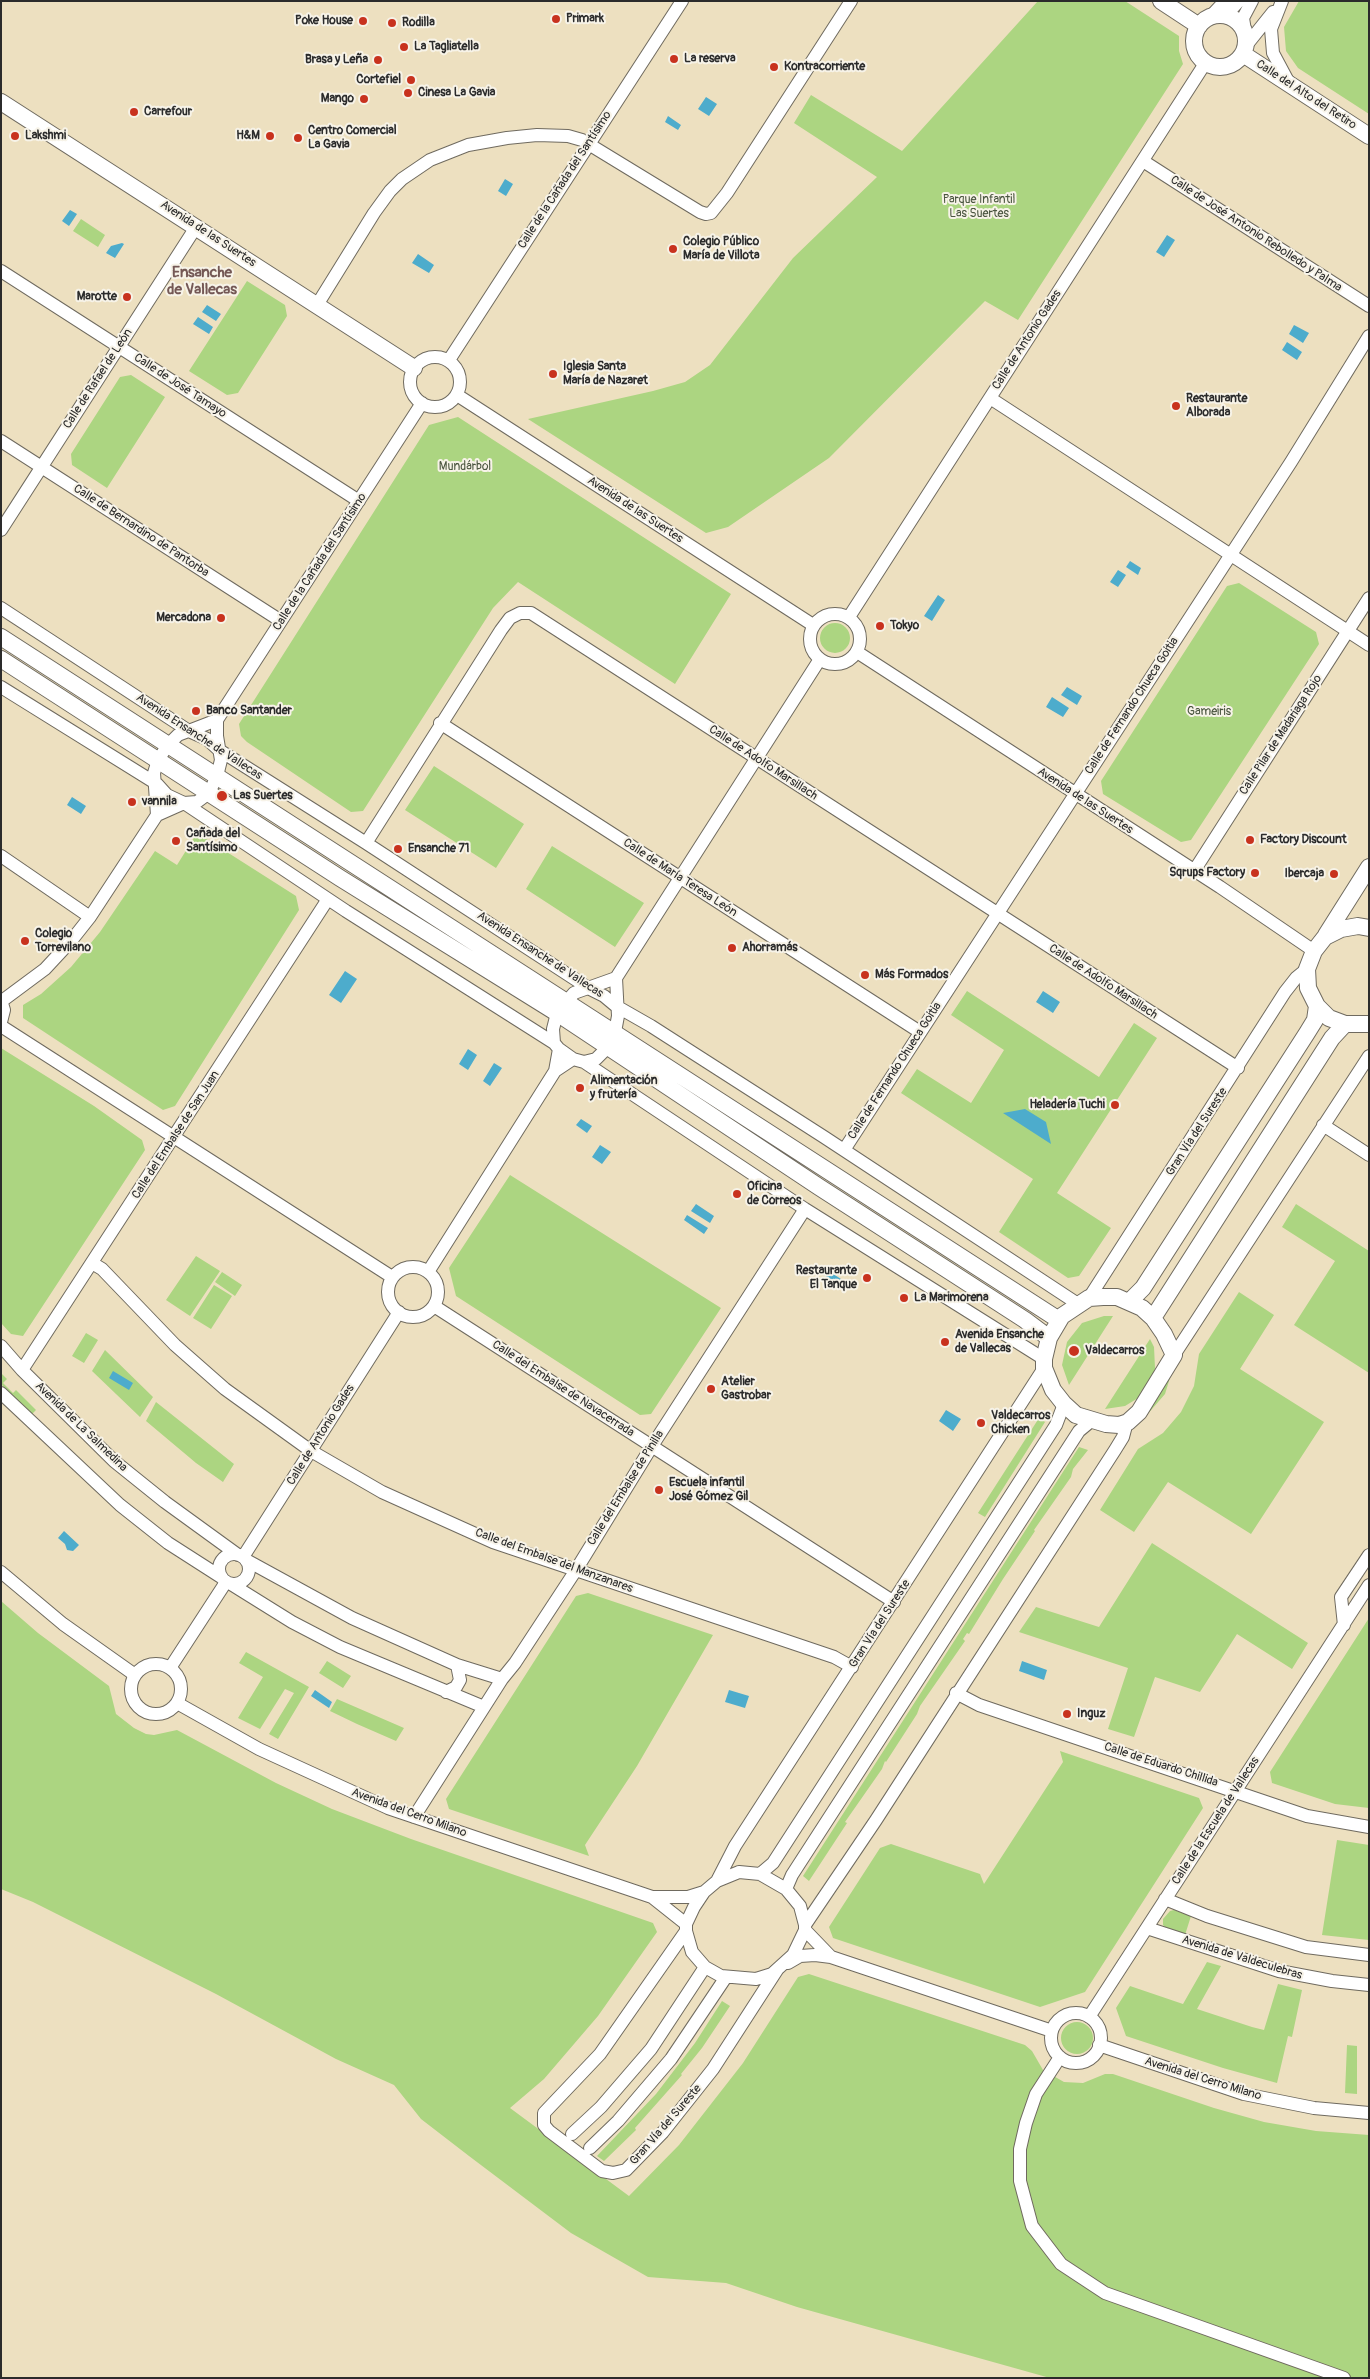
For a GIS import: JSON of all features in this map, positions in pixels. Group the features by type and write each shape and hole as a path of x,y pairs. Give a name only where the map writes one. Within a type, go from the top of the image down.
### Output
{"main road":[{"path":"1161,1 1208,20 1194,42 1196,50 1206,62 1222,66 1237,60 1245,46"},
{"name":"Calle del Alto del Retiro","path":"1208,20 1232,18 1244,29 1245,46 1290,85 1369,136"},
{"name":"Avenida de las Suertes","path":"1,102 414,368"},
{"name":"Avenida Ensanche de Vallecas","path":"1,637 217,776 561,1007 608,1048 1025,1320 1049,1338"},
{"name":"Avenida Ensanche de Vallecas","path":"1,659 208,793 561,1007 615,1032 1059,1320"},
{"path":"1369,867 1325,937 1314,951 1307,969 1308,988 1317,1006 1329,1018 1345,1024 1369,1024"},
{"path":"1325,937 1341,929 1358,926 1369,928"},
{"path":"1129,1302 1143,1288 1307,1033 1315,1020 1317,1006"},
{"path":"1153,1318 1332,1038 1345,1024"},
{"path":"1117,1297 1129,1302 1142,1308 1153,1318 1174,1355 1149,1399 1139,1412 1127,1422 1106,1424 1076,1415 1053,1390 1044,1363 1049,1338 1059,1320 1084,1301 1117,1297"}],"street":[{"name":"Calle de la Cañada del Santísimo","path":"449,360 682,1"},
{"path":"317,305 374,213 390,191 407,175 430,160 468,145 507,138 568,136 590,144 700,212 712,213 727,193 851,1"},
{"path":"1208,20 1225,1"},
{"path":"1245,46 1282,1"},
{"path":"1282,1 1271,29 1273,53 1290,85"},
{"path":"1208,20 1246,3"},
{"path":"1245,46 1243,22 1246,3"},
{"name":"Calle de Antonio Gades","path":"848,617 1144,162 1206,62"},
{"name":"Calle de José Antonio Rebolledo y Palma","path":"1144,162 1369,306"},
{"name":"Calle de Rafael de León","path":"1,530 196,227"},
{"name":"Calle de José Tamayo","path":"1,271 359,501"},
{"name":"Calle de Fernando Chueca Goitia","path":"844,1150 1230,555 1369,336"},
{"path":"431,356 449,360 456,367 460,376 460,387 457,395 450,402 442,406 431,407 422,403 415,397 410,388 410,376 414,368 420,361 431,356"},
{"name":"Avenida de las Suertes","path":"457,395 813,626"},
{"path":"990,398 1369,645"},
{"name":"Calle de la Cañada del Santísimo","path":"218,720 422,403"},
{"name":"Calle de Bernardino de Pantorba","path":"1,441 281,621"},
{"name":"Calle Pilar de Madariaga Rojo","path":"1194,871 1369,598"},
{"name":"Avenida Ensanche de Vallecas","path":"1,608 189,731 207,739 219,750 366,842 590,989 604,996 616,1006 651,1026 1084,1301"},
{"name":"Calle de Adolfo Marsillach","path":"366,842 501,630 510,618 520,613 531,613 1238,1068"},
{"path":"829,614 848,617 859,631 859,645 856,652 850,659 841,663 830,663 820,659 814,652 810,642 813,626 820,618 829,614"},
{"name":"Avenida de las Suertes","path":"856,652 1314,951"},
{"path":"555,1071 578,1061 596,1059 608,1048 615,1032 618,1016 616,978 820,659"},
{"path":"1,687 156,784 167,795 184,803 328,899 1044,1363"},
{"path":"1,1022 4,1010 2,1001 45,969 90,917 156,815 154,772 158,760 168,745 178,735 218,720 221,760 217,776 208,793 196,802 184,803 156,815"},
{"name":"Calle de María Teresa León","path":"440,724 920,1032"},
{"path":"1,856 90,917"},
{"name":"Calle del Embalse de San Juan","path":"22,1370 328,899"},
{"name":"Gran Vía del Sureste","path":"1084,1301 1238,1068 1285,992 1296,978 1307,969"},
{"path":"428,1272 555,1071 557,1046 553,1029 561,1007 574,993 590,989 616,978"},
{"path":"1,1026 392,1277"},
{"path":"1174,1355 1369,1056"},
{"path":"1324,1126 1369,1155"},
{"name":"Calle del Embalse de Pinilla","path":"414,1817 502,1679 515,1663 576,1570 652,1446 805,1209"},
{"name":"Calle del Embalse del Manzanares","path":"92,1263 102,1269 176,1345 226,1389 311,1451 382,1492 492,1542 834,1657 852,1667"},
{"path":"407,1268 420,1268 428,1272 436,1282 438,1294 434,1306 423,1315 414,1317 398,1312 391,1304 388,1296 392,1277 407,1268"},
{"name":"Calle del Embalse de Navacerrada","path":"434,1306 894,1602"},
{"name":"Calle de Antonio Gades","path":"242,1557 398,1312"},
{"name":"Avenida de La Salmedina","path":"1,1346 22,1370 114,1461 165,1502 242,1557 352,1618 458,1665 502,1679"},
{"name":"Gran Vía del Sureste","path":"717,1881 735,1846 894,1602 1044,1363"},
{"path":"2,1398 120,1505 168,1543 209,1571 284,1617 340,1647 484,1707"},
{"path":"760,1874 773,1863 1056,1425 1064,1404"},
{"path":"786,1889 792,1875 1079,1431 1091,1420"},
{"path":"781,1967 793,1955 805,1927 1115,1450 1123,1437 1127,1422"},
{"path":"228,1555 242,1557 249,1568 247,1577 240,1583 226,1581 219,1572 221,1562 228,1555"},
{"path":"1344,1625 1341,1598 1369,1556"},
{"path":"1,1572 63,1624 135,1676"},
{"path":"170,1668 226,1581"},
{"name":"Calle de la Escuela de Vallecas","path":"1089,2017 1369,1585"},
{"path":"158,1664 170,1668 181,1682 181,1694 177,1703 164,1714 155,1714 139,1708 131,1692 135,1676 149,1665 158,1664"},
{"path":"446,1692 456,1687 460,1680 458,1665"},
{"name":"Calle de Eduardo Chillida","path":"956,1694 979,1705 1236,1790 1307,1816 1369,1827"},
{"name":"Avenida del Cerro Milano","path":"177,1703 259,1750 414,1817 652,1897 688,1897 704,1892"},
{"path":"832,1957 805,1927 800,1906 786,1889 760,1874 739,1872 717,1881 704,1892 686,1928 692,1952 705,1967 726,1977 756,1979 800,1956 832,1957 1052,2031"},
{"name":"Avenida del Cerro Milano","path":"652,1897 686,1928"},
{"path":"1165,1899 1208,1916 1306,1947 1369,1955"},
{"name":"Gran Vía del Sureste","path":"686,1928 600,2054 544,2113 544,2126 602,2171 613,2173 626,2170 663,2132 713,2069 781,1967"},
{"name":"Avenida de Valdeculebras","path":"1147,1928 1279,1971 1332,1981 1369,1985"},
{"path":"572,2134 601,2107 650,2049 705,1967"},
{"path":"590,2148 618,2121 671,2059 726,1977"},
{"path":"1074,2013 1089,2017 1099,2029 1099,2045 1090,2058 1083,2061 1067,2061 1060,2057 1052,2045 1052,2031 1055,2024 1067,2014 1074,2013"},
{"name":"Avenida del Cerro Milano","path":"1099,2045 1244,2094 1314,2108 1369,2113"},
{"path":"1060,2057 1036,2094 1026,2123 1020,2149 1020,2181 1032,2226 1061,2264 1106,2293 1344,2378"}],"green space":[{"name":"Parque Infantil Las Suertes","path":"1038,1 1125,1 1179,36 1179,51 1183,64 1018,320 985,301 829,458 728,527 706,533 528,419 685,382 710,365 793,258 877,177 794,123 811,95 902,151"},
{"path":"1299,1 1369,1 1369,114 1298,68 1286,51 1284,27"},
{"path":"81,219 105,235 98,247 73,231"},
{"path":"247,281 285,305 287,316 238,393 227,395 189,371"},
{"path":"131,375 165,397 107,488 72,465 71,454 120,377"},
{"name":"Mundárbol","path":"458,417 731,594 675,684 518,582 493,608 363,811 351,812 247,742 241,736 239,724 429,425"},
{"name":"Gameiris","path":"1239,583 1316,632 1319,644 1191,840 1181,842 1103,794 1101,781 1227,586"},
{"path":"835,623 846,627 850,638 846,649 835,653 824,649 820,638 824,627"},
{"path":"434,766 524,824 496,868 405,810"},
{"path":"197,833 296,896 299,910 175,1106 163,1110 23,1018 23,1005 41,994 71,967 100,932 155,851 177,865"},
{"path":"552,846 644,903 615,947 526,889"},
{"path":"967,991 1099,1077 1134,1023 1157,1038 1057,1193 1111,1228 1079,1276 1068,1278 999,1232 1033,1179 901,1093 917,1069 971,1103 1004,1050 951,1015"},
{"path":"1,1048 94,1106 142,1140 145,1150 23,1336 11,1334 1,1323"},
{"path":"510,1175 721,1308 651,1414 640,1415 456,1296 449,1268"},
{"path":"1296,1204 1369,1251 1369,1373 1294,1325 1335,1261 1282,1227"},
{"path":"196,1256 220,1271 190,1316 166,1300"},
{"path":"222,1272 242,1285 235,1296 215,1282"},
{"path":"214,1285 232,1296 211,1329 193,1318"},
{"path":"1239,1292 1274,1315 1240,1369 1324,1422 1251,1534 1168,1482 1134,1532 1100,1510 1138,1449 1163,1433 1181,1412 1194,1386 1199,1354"},
{"path":"1104,1316 1113,1316 1069,1385 1062,1365 1067,1342 1082,1323"},
{"path":"86,1333 98,1340 84,1363 72,1356"},
{"path":"1150,1339 1154,1347 1154,1377 1143,1395 1125,1406 1105,1409"},
{"path":"105,1350 153,1397 140,1417 92,1371"},
{"path":"1173,1368 1165,1394 1146,1416"},
{"path":"1,1373 7,1379 3,1383 13,1393 16,1390 36,1410 30,1416 1,1384"},
{"path":"156,1402 234,1464 223,1482 196,1463 146,1421"},
{"path":"1039,1418 1045,1422 985,1517 978,1513"},
{"path":"1079,1447 1088,1450 1073,1469 1071,1477 1034,1530 969,1634 967,1633 963,1639 965,1641 920,1706 917,1714 845,1822 847,1823 809,1881 803,1876"},
{"path":"1152,1543 1308,1643 1292,1669 1237,1634 1200,1692 1155,1677 1134,1737 1108,1729 1128,1668 1019,1632 1036,1607 1099,1627"},
{"path":"588,1593 713,1635 637,1766 585,1845 589,1856 449,1809 446,1799 576,1596"},
{"path":"1,1601 38,1633 109,1686 116,1714 134,1728 146,1734 154,1735 177,1730 276,1783 332,1809 411,1839 653,1923 657,1932 598,2016 544,2079 510,2108 629,2196 679,2145 743,2063 798,1977 809,1974 1025,2045 1032,2051 1043,2070 1064,2082 1083,2083 1105,2074 1113,2074 1214,2108 1264,2122 1316,2131 1369,2135 1369,2378 1050,2378 797,2307 726,2283 648,2277 571,2233 469,2156 421,2119 394,2085 336,2059 216,1994 33,1902 1,1889"},
{"path":"1369,1618 1369,1808 1335,1804 1272,1783 1270,1772"},
{"path":"246,1652 309,1687 278,1739 269,1734 294,1693 285,1689 260,1729 238,1718 263,1677 239,1663"},
{"path":"327,1661 351,1676 343,1688 319,1673"},
{"path":"337,1699 404,1728 396,1741 330,1711"},
{"path":"1060,1751 1199,1798 1203,1808 1085,1992 1040,2007 833,1938 829,1927 880,1848 891,1844 980,1874 984,1884 1063,1762"},
{"path":"1337,1840 1369,1845 1369,1940 1322,1935"},
{"path":"1174,1910 1191,1916 1185,1935 1167,1929 1163,1925 1163,1919 1170,1911"},
{"path":"1207,1962 1221,1966 1197,2009 1252,2027 1264,2030 1278,1984 1302,1990 1292,2037 1288,2036 1277,2083 1223,2068 1126,2036 1116,2008 1130,1986 1183,2004"},
{"path":"722,2001 730,2006 682,2075 635,2128 636,2130 604,2161 597,2156 656,2094 695,2043"},
{"path":"1077,2022 1088,2027 1093,2038 1088,2049 1077,2054 1066,2049 1061,2038 1066,2027"},
{"path":"1347,2045 1357,2046 1357,2094 1345,2093"}],"water":[{"path":"706,97 717,104 709,116 698,109"},
{"path":"668,116 681,125 678,130 665,122"},
{"path":"505,179 513,184 506,196 498,191"},
{"path":"70,210 77,214 69,226 62,221"},
{"path":"1167,235 1175,240 1164,257 1156,252"},
{"path":"124,244 115,258 106,253 111,246"},
{"path":"418,254 434,265 429,273 412,263"},
{"path":"207,305 221,314 216,321 202,312"},
{"path":"198,317 213,327 209,334 193,324"},
{"path":"1294,325 1309,333 1303,343 1289,334"},
{"path":"1287,342 1302,352 1297,360 1282,350"},
{"path":"1130,561 1141,568 1138,575 1126,567"},
{"path":"1118,570 1126,575 1118,587 1110,582"},
{"path":"938,595 945,600 932,621 924,616"},
{"path":"1067,687 1082,696 1077,705 1061,695"},
{"path":"1052,697 1069,708 1063,717 1046,707"},
{"path":"72,797 86,806 81,814 67,805"},
{"path":"345,971 357,979 341,1003 329,995"},
{"path":"1043,991 1060,1002 1053,1013 1036,1002"},
{"path":"468,1049 477,1055 468,1070 459,1064"},
{"path":"494,1063 502,1068 490,1086 483,1081"},
{"path":"1025,1109 1046,1122 1051,1144 1003,1113"},
{"path":"581,1119 592,1126 587,1133 576,1125"},
{"path":"600,1145 611,1152 602,1164 592,1157"},
{"path":"696,1204 714,1216 710,1223 691,1211"},
{"path":"687,1215 708,1228 704,1234 684,1220"},
{"path":"824,1268 841,1279 838,1284 821,1273"},
{"path":"113,1371 133,1383 129,1390 109,1378"},
{"path":"946,1410 961,1419 953,1431 939,1421"},
{"path":"64,1531 79,1545 73,1551 67,1550 65,1544 58,1538"},
{"path":"1022,1661 1047,1670 1044,1680 1019,1671"},
{"path":"315,1690 332,1702 329,1708 311,1696"},
{"path":"729,1690 749,1696 745,1708 725,1702"}],"place":[{"name":"Primark","path":"556,19"},
{"name":"Poke House","path":"363,21"},
{"name":"Rodilla","path":"392,23"},
{"name":"La Tagliatella","path":"404,47"},
{"name":"La reserva","path":"674,59"},
{"name":"Brasa y Leña","path":"378,60"},
{"name":"Kontracorriente","path":"774,67"},
{"name":"Cortefiel","path":"411,80"},
{"name":"Cinesa La Gavia","path":"408,93"},
{"name":"Mango","path":"364,99"},
{"name":"Carrefour","path":"134,112"},
{"name":"Lakshmi","path":"15,136"},
{"name":"H&M","path":"270,136"},
{"name":"Centro Comercial La Gavia","path":"298,138"},
{"name":"Colegio Público María de Villota","path":"673,249"},
{"name":"Marotte","path":"127,297"},
{"name":"Iglesia Santa María de Nazaret","path":"553,374"},
{"name":"Restaurante Alborada","path":"1176,406"},
{"name":"Mercadona","path":"221,618"},
{"name":"Tokyo","path":"880,626"},
{"name":"Banco Santander","path":"196,711"},
{"name":"Las Suertes","path":"222,796"},
{"name":"vannila","path":"132,802"},
{"name":"Factory Discount","path":"1250,840"},
{"name":"Cañada del Santísimo","path":"176,841"},
{"name":"Ensanche 71","path":"398,849"},
{"name":"Sqrups Factory","path":"1255,873"},
{"name":"Ibercaja","path":"1334,874"},
{"name":"Colegio Torrevilano","path":"25,941"},
{"name":"Ahorramás","path":"732,948"},
{"name":"Más Formados","path":"865,975"},
{"name":"Alimentación y frutería","path":"580,1088"},
{"name":"Heladería Tuchi","path":"1115,1105"},
{"name":"Oficina de Correos","path":"737,1194"},
{"name":"Restaurante El Tanque","path":"867,1278"},
{"name":"La Marimorena","path":"904,1298"},
{"name":"Avenida Ensanche de Vallecas","path":"945,1342"},
{"name":"Valdecarros","path":"1074,1351"},
{"name":"Atelier Gastrobar","path":"711,1389"},
{"name":"Valdecarros Chicken","path":"981,1423"},
{"name":"Escuela infantil José Gómez Gil","path":"659,1490"},
{"name":"Inguz","path":"1067,1714"}],"district":[{"name":"Ensanche de Vallecas","path":"202,282"}]}
